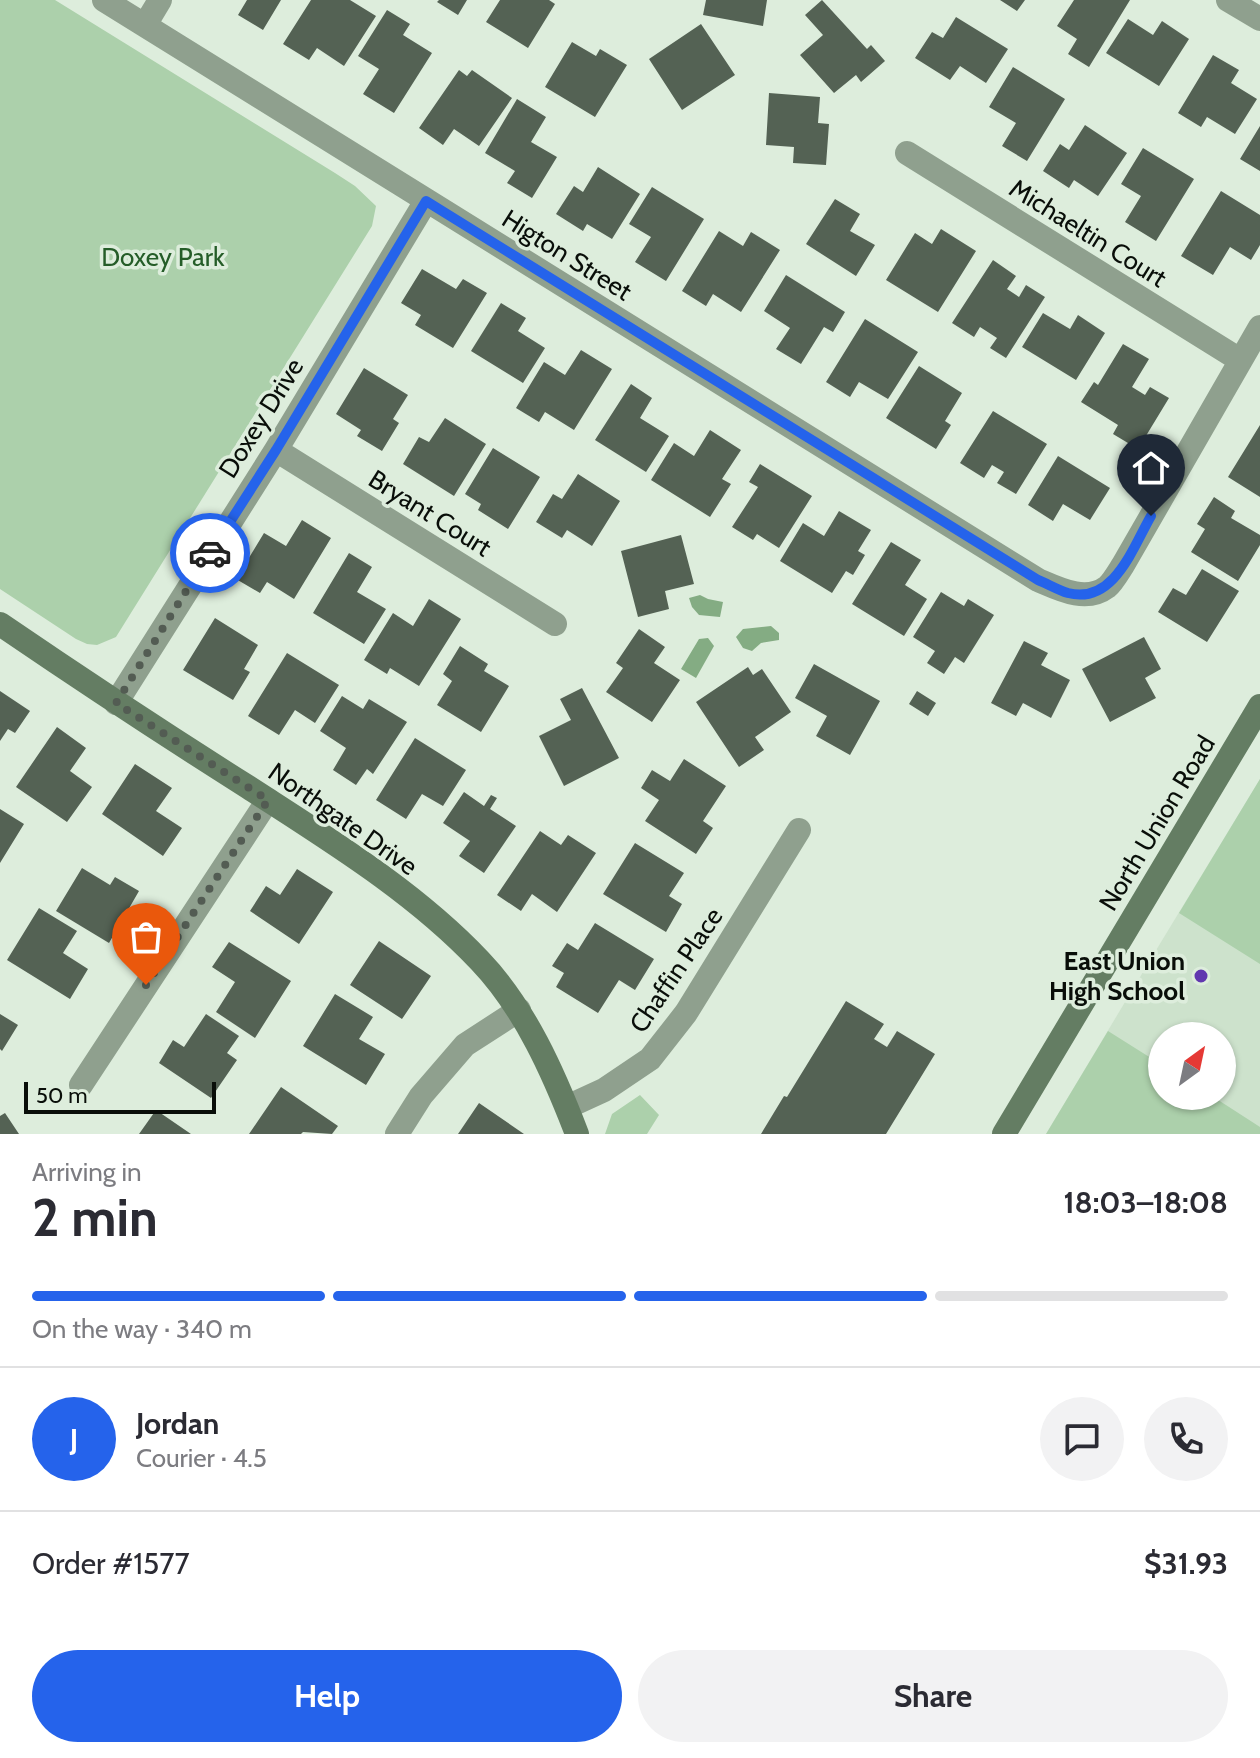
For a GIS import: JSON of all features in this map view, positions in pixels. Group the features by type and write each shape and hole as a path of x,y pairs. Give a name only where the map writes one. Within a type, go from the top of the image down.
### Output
{"street":[{"name":"Higton Street","path":"104,0 1000,557 1038,580 1071,594 1107,587 1123,565 1260,327"},
{"path":"145,25 160,0"},
{"path":"1228,0 1260,19"},
{"name":"Michaeltin Court","path":"907,153 1240,360"},
{"name":"Doxey Drive","path":"116,703 276,450 426,201"},
{"name":"Bryant Court","path":"276,450 555,624"},
{"name":"Northgate Drive","path":"0,624 116,703 370,866 481,962 519,1010 577,1134"},
{"name":"North Union Road","path":"1004,1134 1260,706"},
{"path":"81,1085 268,800"},
{"name":"Chaffin Place","path":"567,1107 604,1090 650,1059 686,1013 799,830"},
{"path":"397,1134 421,1096 465,1045 519,1010"}],"shaded area":[{"path":"700,595 723,602 720,617 699,615 689,598"},
{"path":"771,626 779,633 779,640 761,643 752,651 743,648 736,637 743,629"},
{"path":"708,638 714,646 696,678 681,669 699,639"},
{"name":"East Union High School","path":"1260,779 1260,1134 1046,1134 1158,947"}],"green space":[{"name":"Doxey Park","path":"0,0 55,0 335,173 355,186 376,206 372,226 116,637 97,645 76,639 0,589"},
{"path":"1260,779 1260,964 1179,913"},
{"path":"1108,1031 1148,1056 1148,1110 1234,1110 1260,1127 1260,1134 1046,1134"},
{"path":"640,1095 659,1115 647,1134 605,1134 612,1114"}],"building":[{"path":"247,0 281,0 263,30 238,15"},
{"path":"311,0 350,0 376,16 344,66 317,48 309,60 283,44"},
{"path":"467,0 458,15 437,2"},
{"path":"500,0 549,0 555,4 528,48 486,22"},
{"path":"706,0 767,0 763,26 703,15"},
{"path":"822,0 867,49 871,45 885,61 861,82 856,75 834,93 800,55 823,35 805,15"},
{"path":"1000,0 1025,0 1017,11"},
{"path":"1074,0 1130,0 1089,67 1068,54 1077,39 1057,26"},
{"path":"387,10 410,24 403,35 432,53 394,113 363,94 379,69 358,56"},
{"path":"956,17 1008,49 986,83 960,66 950,80 915,58 932,32 943,38"},
{"path":"1128,19 1153,35 1162,21 1189,39 1159,86 1106,53"},
{"path":"701,24 735,75 682,110 649,59"},
{"path":"572,42 596,56 600,49 627,65 595,117 545,87"},
{"path":"1213,55 1239,70 1231,83 1257,99 1235,134 1207,117 1201,127 1178,113"},
{"path":"1013,67 1065,99 1027,161 1002,146 1016,123 989,107"},
{"path":"459,70 467,76 472,70 512,98 479,146 454,129 443,145 419,128"},
{"path":"769,93 820,97 818,123 829,124 826,165 793,163 794,147 766,145"},
{"path":"517,99 546,117 531,142 557,157 532,198 507,183 515,171 485,153"},
{"path":"1085,125 1127,153 1098,196 1074,180 1069,188 1043,171 1060,144 1069,150"},
{"path":"1260,126 1260,171 1240,159"},
{"path":"1143,148 1194,179 1156,241 1125,222 1141,196 1121,184"},
{"path":"598,167 640,194 612,239 587,224 583,231 556,214 574,186 583,192"},
{"path":"652,187 704,219 666,281 635,262 651,237 629,224"},
{"path":"1221,191 1260,215 1260,245 1251,260 1230,247 1213,275 1181,256"},
{"path":"835,199 860,214 850,231 875,245 856,276 806,244"},
{"path":"941,229 976,251 938,312 886,280 915,233 932,244"},
{"path":"719,231 743,246 751,232 780,250 741,312 713,294 706,306 682,291"},
{"path":"993,260 1016,276 1007,289 1019,297 1026,285 1045,297 1006,358 990,348 997,338 980,327 974,337 952,323"},
{"path":"422,269 456,289 463,279 487,293 453,348 415,325 421,315 401,303"},
{"path":"786,275 845,312 833,332 824,327 801,364 776,349 790,328 764,311"},
{"path":"501,303 526,318 518,331 545,348 523,383 471,351"},
{"path":"1043,313 1070,329 1078,315 1105,333 1076,380 1022,347"},
{"path":"865,319 918,352 888,399 859,382 850,397 826,382"},
{"path":"1123,344 1149,359 1132,387 1145,395 1150,387 1169,398 1138,449 1113,434 1118,425 1081,402 1094,382 1098,385"},
{"path":"581,350 612,369 574,430 545,412 539,422 516,408 544,362 565,375"},
{"path":"919,366 962,393 945,421 951,425 936,449 886,418"},
{"path":"364,368 408,395 393,419 399,423 382,451 357,436 361,430 336,414"},
{"path":"631,384 652,398 640,418 669,436 646,472 595,440"},
{"path":"993,411 1047,444 1016,494 997,483 1004,472 992,465 984,478 960,463"},
{"path":"445,418 486,444 454,496 403,464 419,437 429,442"},
{"path":"1260,425 1260,497 1228,477"},
{"path":"710,430 741,450 722,479 731,484 710,517 651,480 674,443 694,456"},
{"path":"493,448 540,477 508,529 478,510 481,504 465,494"},
{"path":"1058,456 1110,488 1090,520 1063,504 1053,521 1028,505"},
{"path":"760,464 812,496 779,548 757,534 753,540 732,527 758,487 749,482"},
{"path":"578,474 620,501 592,546 567,530 562,538 536,522 553,494 562,499"},
{"path":"1214,497 1235,511 1231,518 1260,535 1260,545 1238,581 1191,552 1205,529 1197,524"},
{"path":"839,511 871,530 858,551 865,555 853,575 846,571 832,593 780,561 803,523 824,536"},
{"path":"302,520 331,538 294,599 267,582 260,593 236,579 264,533 286,546"},
{"path":"681,535 694,584 665,591 669,609 638,617 621,551"},
{"path":"891,542 921,560 905,585 927,599 904,636 852,604"},
{"path":"349,553 372,567 357,592 386,609 364,644 313,613"},
{"path":"1202,569 1239,591 1207,642 1158,612 1173,588 1186,595"},
{"path":"941,592 964,606 968,599 994,615 964,663 955,657 944,674 927,663 935,651 913,637"},
{"path":"429,599 461,619 419,686 390,668 387,674 364,660 393,613 413,626"},
{"path":"215,618 258,645 244,669 250,672 233,700 183,670"},
{"path":"639,629 665,647 654,663 680,680 652,722 606,692 623,668 616,663"},
{"path":"1144,637 1161,669 1145,678 1156,698 1110,722 1082,669"},
{"path":"1024,641 1048,653 1041,665 1070,680 1051,718 1023,703 1016,716 991,703"},
{"path":"460,646 488,664 484,671 509,686 481,732 437,705 452,681 443,674"},
{"path":"287,653 339,685 315,723 295,710 279,735 248,716"},
{"path":"814,664 880,701 850,755 816,736 827,716 795,698"},
{"path":"748,667 753,675 762,669 791,712 755,737 764,750 739,767 696,702"},
{"path":"582,688 619,758 564,786 539,736 571,720 560,699"},
{"path":"0,691 30,711 15,733 8,729 0,741"},
{"path":"917,691 936,703 928,716 909,704"},
{"path":"342,696 363,709 369,699 407,722 373,774 367,769 356,785 333,770 346,748 320,731"},
{"path":"57,727 86,748 70,771 92,787 67,822 16,787"},
{"path":"415,738 466,770 443,806 422,794 406,819 376,800"},
{"path":"684,759 726,786 703,821 713,828 696,854 645,821 659,800 641,788 652,770 670,781"},
{"path":"135,764 172,788 156,811 182,828 163,856 102,814"},
{"path":"464,792 484,806 491,795 497,798 490,809 516,826 484,873 459,856 470,841 443,823"},
{"path":"0,809 24,824 0,863"},
{"path":"540,831 561,845 568,835 596,853 557,912 532,894 521,911 497,895"},
{"path":"635,843 684,873 669,896 682,904 666,932 603,894"},
{"path":"82,868 110,885 115,877 139,891 109,943 56,911"},
{"path":"297,869 333,892 299,944 250,911 266,886 280,895"},
{"path":"39,908 77,931 63,953 88,969 70,999 7,960"},
{"path":"595,923 654,959 635,990 619,980 598,1013 556,987 564,973 552,966 567,943 578,950"},
{"path":"379,941 431,976 402,1019 350,985"},
{"path":"229,942 291,981 255,1038 216,1012 235,982 212,967"},
{"path":"335,994 373,1017 359,1039 385,1054 366,1085 303,1046"},
{"path":"846,1001 884,1024 874,1039 887,1047 897,1031 935,1054 886,1134 761,1134 784,1096 787,1097"},
{"path":"0,1014 18,1025 2,1051 0,1049"},
{"path":"206,1014 239,1036 227,1053 237,1060 211,1098 159,1063 173,1040 184,1047"},
{"path":"281,1087 338,1126 332,1134 249,1134"},
{"path":"479,1103 524,1134 458,1134"},
{"path":"156,1110 191,1134 139,1134"},
{"path":"5,1113 19,1134 0,1134 0,1116"}],"way so far":[{"path":"146,985 268,800 116,703 210,553"}],"place":[{"name":"East Union High School","path":"1201,976"}],"route":[{"path":"210,553 426,201 1038,580 1071,594 1107,587 1151,516"}]}
